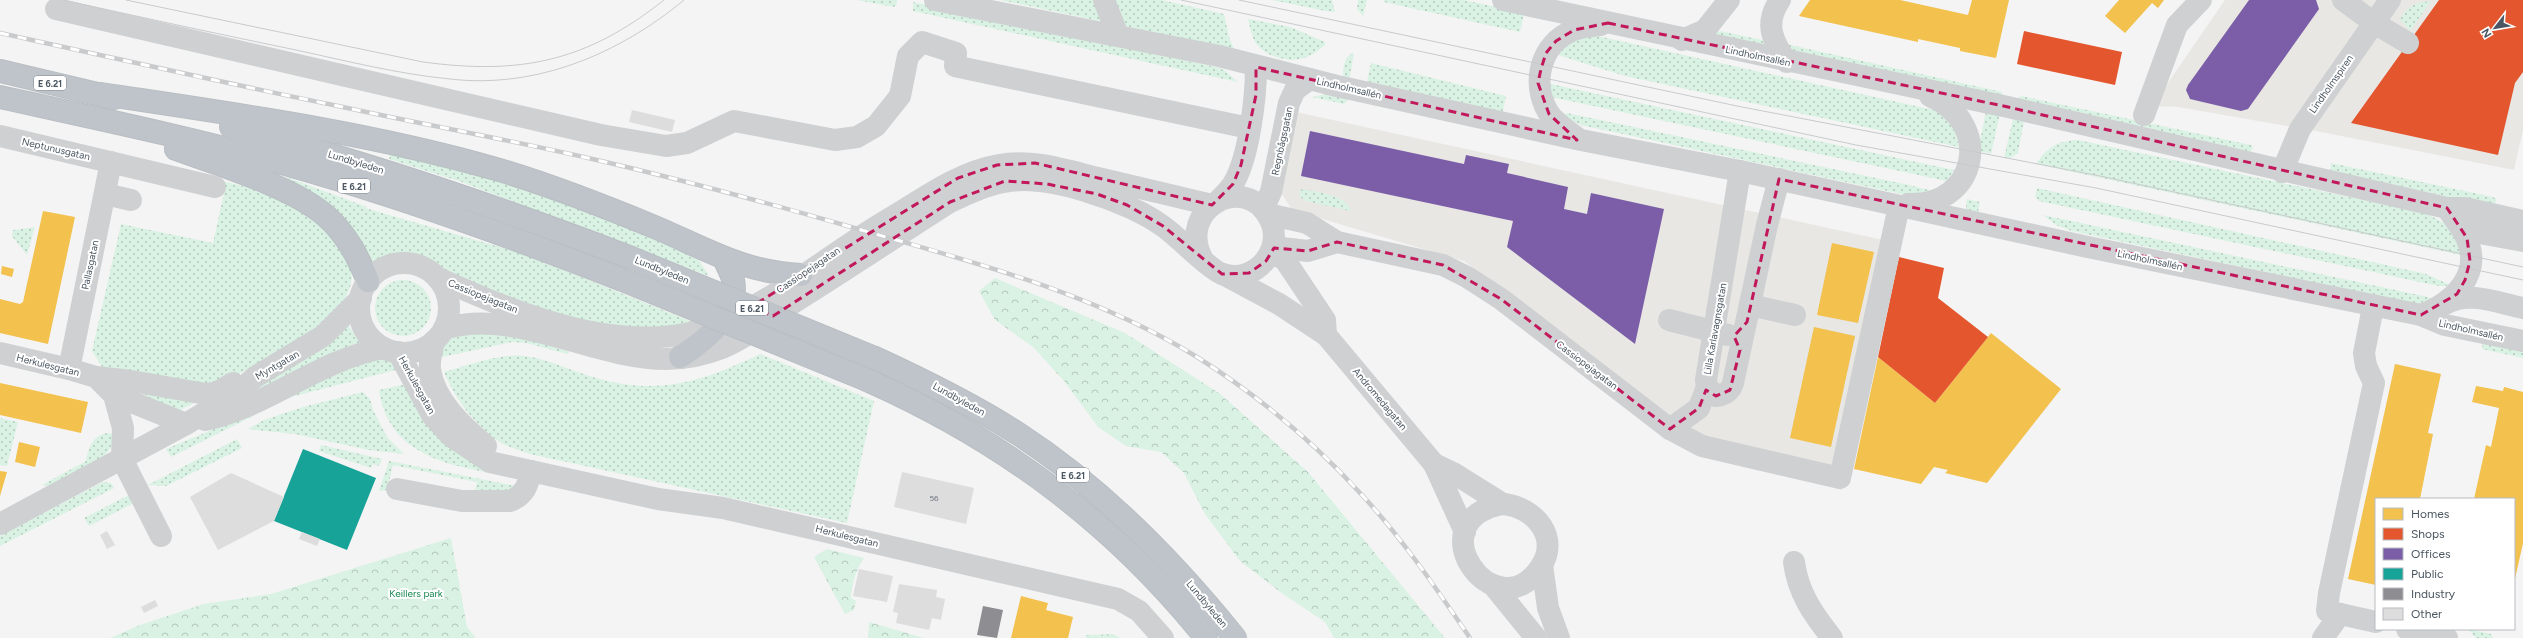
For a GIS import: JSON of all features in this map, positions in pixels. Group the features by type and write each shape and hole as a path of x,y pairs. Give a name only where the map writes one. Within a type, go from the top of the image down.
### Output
{"highway":[{"name":"Lundbyleden","path":"0,72 101,94 288,142 392,173 526,218 629,257 876,358 927,382 981,411 1054,459 1102,498 1158,549 1235,638"},
{"path":"101,94 244,116 368,139 495,169 573,194 659,229 725,260 764,272 801,275"},
{"name":"E 6.21","path":"0,97 81,115 293,167 509,236 620,278 867,380 965,428 1054,488 1143,565 1206,638"},
{"path":"81,115 273,186 311,204 341,231 352,246 364,289"},
{"path":"680,357 707,339 729,310 733,292 733,280 725,260"}],"street":[{"name":"Lindholmsallén","path":"935,0 1219,56 1256,67 1581,140 1779,179 2373,307 2421,315 2445,325 2523,342"},
{"path":"1104,0 1118,36"},
{"name":"Lindholmsallén","path":"1503,0 1682,40 2008,107 2282,172 2447,208 2465,208 2523,221"},
{"path":"1682,40 1705,30 1729,0"},
{"path":"1780,0 1773,11 1770,28 1776,47 1787,62"},
{"path":"2144,115 2177,25 2201,0"},
{"path":"2344,0 2374,23 2408,43"},
{"name":"Lindholmspiren","path":"2282,172 2300,129 2390,0"},
{"path":"56,9 601,135 666,146 687,143 734,121 835,140 858,137 876,126 900,96 908,56 922,42 956,53 955,66 1249,128"},
{"name":"Lindholmsallén","path":"1581,140 1549,114 1538,83 1541,70 1546,53 1556,41 1574,30 1608,23"},
{"path":"1202,258 1196,240 1196,230 1204,212 1233,184 1241,165 1256,95 1256,67"},
{"name":"Regnbågsgatan","path":"1266,212 1289,103 1295,90 1310,79"},
{"name":"Lindholmsallén","path":"1890,204 1916,204 1937,199 1953,190 1965,177 1971,162 1970,144 1966,128 1956,113 1936,99 1909,87"},
{"name":"Neptunusgatan","path":"0,136 215,187"},
{"name":"Pallasgatan","path":"69,369 112,162"},
{"name":"Cassiopejagatan","path":"438,278 525,313 610,335 653,338 696,332 720,323 958,178 978,170 1018,162 1035,163 1130,196 1211,267 1222,274"},
{"name":"Lilla Karlavagnsgatan","path":"1723,335 1706,380 1707,387 1716,396 1723,395 1730,390 1723,335 1740,171"},
{"path":"1669,320 1723,335 1737,334 1748,314 1779,179"},
{"name":"Cassiopejagatan","path":"439,335 461,324 486,324 523,329 631,356 666,359 701,356 744,336 950,202 987,186 1005,181 1023,181 1097,194 1216,202 1240,197 1253,201 1266,212 1307,224 1337,242 1443,265 1467,277 1501,299 1670,429 1702,446 1840,478 1890,204"},
{"path":"105,194 130,200"},
{"name":"Lindholmsallén","path":"2421,315 2445,304 2457,294 2469,270 2470,250 2463,230 2447,208"},
{"path":"1222,274 1239,276 1249,273 1258,268 1272,250 1274,233 1266,212"},
{"path":"2463,230 2523,241"},
{"name":"Cassiopejagatan","path":"1272,250 1308,251 1337,242"},
{"name":"Andromedagatan","path":"1272,250 1285,260 1325,320 1326,335"},
{"path":"411,263 426,268 438,278 447,294 449,312 439,335 424,349 411,352 391,350 374,342 361,322 364,289 380,270 400,264 411,263"},
{"name":"Andromedagatan","path":"1222,274 1279,304 1326,335 1434,464 1464,532 1462,540 1463,549 1471,568 1478,576 1493,586 1536,638"},
{"name":"Myntgatan","path":"0,524 186,424 237,393 255,377 323,336 364,289"},
{"path":"2445,304 2453,298 2466,297 2523,308"},
{"path":"2323,638 2334,613 2329,593 2374,383 2366,366 2364,353 2373,307"},
{"path":"1748,314 1795,315"},
{"name":"Herkulesgatan","path":"439,335 430,368 442,400 471,434 523,469"},
{"name":"Myntgatan","path":"186,424 238,412 352,355 391,350"},
{"name":"Herkulesgatan","path":"391,350 432,415 451,436 490,462 658,498 722,508 1118,599 1139,610 1163,638"},
{"name":"Herkulesgatan","path":"0,353 69,369 96,378 132,381 206,394 218,392 233,383 255,377"},
{"name":"Herkulesgatan","path":"96,378 114,395 186,424"},
{"path":"1670,429 1700,408 1707,387"},
{"path":"114,395 123,428 122,459 161,536"},
{"name":"Andromedagatan","path":"1434,464 1455,474 1503,504 1524,509 1540,523 1547,544 1542,565 1548,608 1559,638"},
{"path":"397,489 462,501 510,501 518,498 526,489 523,469"},
{"path":"1464,532 1480,512 1492,506 1503,504"},
{"path":"1794,562 1797,582 1816,617 1832,638"},
{"name":"Andromedagatan","path":"1493,586 1508,587 1528,581 1542,565"},
{"path":"2334,613 2375,622"},
{"path":"2411,630 2447,638"}],"highlighted area":[{"path":"1608,23 2008,107 2447,208 2467,238 2470,261 2465,280 2457,294 2421,315 1779,179 1747,322 1734,336 1740,350 1730,390 1716,396 1706,390 1699,408 1670,429 1501,299 1443,265 1337,242 1308,251 1274,248 1266,261 1249,273 1222,274 1163,226 1127,205 1097,194 1047,184 1005,181 950,202 773,316 751,307 958,178 997,165 1035,163 1212,205 1233,184 1241,165 1256,95 1256,67 1577,140 1549,114 1538,83 1541,69 1546,53 1556,41 1574,30"}],"shaded area":[{"path":"2225,0 2523,0 2523,130 2514,170 2316,131 2178,107 2152,106"},
{"path":"1296,112 1888,241 1842,490 1717,453 1464,261 1292,210 1280,191"}],"green space":[{"path":"857,0 897,0 897,3 894,7"},
{"path":"1000,0 1161,0 1224,14 1229,37 1234,49"},
{"path":"1272,0 1332,0 1335,12 1326,11"},
{"path":"1358,0 1367,0 1363,16 1357,9"},
{"path":"1384,0 1464,0 1524,13 1520,32 1384,2"},
{"path":"2431,1 2410,31 2400,19 2403,14 2413,6"},
{"path":"913,2 1216,67 1224,70 1238,82 913,11"},
{"path":"1248,19 1290,27 1325,42 1325,45 1310,56 1300,59 1293,60 1278,58 1270,55 1258,46 1253,38"},
{"path":"1720,31 1762,40 1767,47 1713,39 1716,32"},
{"path":"1593,35 1938,111 1954,128 1959,147 1625,76 1555,54 1567,43"},
{"path":"1786,44 2002,92 2003,96 1799,57"},
{"path":"1352,53 1354,53 1349,81 1343,79 1343,68 1345,61"},
{"path":"1371,63 1506,96 1502,115 1366,86"},
{"path":"1547,83 1954,170 1947,181 1551,97"},
{"path":"1331,93 1348,97 1348,100 1344,104 1312,97"},
{"path":"2021,96 2251,145 2253,147 2251,152 2017,99"},
{"path":"1986,111 2000,113 1991,154 1978,151"},
{"path":"1567,113 1933,191 1906,195 1581,125 1563,116"},
{"path":"2013,119 2024,120 2018,153 2010,158 2004,158"},
{"path":"2078,140 2420,212 2436,218 2448,227 2456,238 2461,255 2036,164 2044,153 2054,146 2065,142"},
{"path":"391,151 479,174 608,217 689,254 699,260 709,276 459,181 389,159"},
{"path":"2331,163 2493,197 2496,199 2495,207 2330,171"},
{"path":"286,177 367,207 365,208 527,255 697,324 657,332 564,318 455,277 421,255 402,253 387,255 370,264 363,247 346,221 325,203 283,179"},
{"path":"222,181 250,188 290,204 315,219 328,230 345,255 351,269 351,284 344,301 320,327 299,341 245,371 210,385 102,367 92,351 121,224 213,243 224,193"},
{"path":"2037,188 2426,274 2452,286 2439,286 2039,201 2035,197"},
{"path":"1300,189 1329,195 1344,201 1351,211 1306,201 1300,197"},
{"path":"1967,199 1980,202 1977,218 1965,216"},
{"path":"2043,215 2428,297 2433,300 2416,304 2072,231 2056,225"},
{"path":"35,227 27,255 12,236 13,230"},
{"path":"995,278 1125,333 1219,393 1308,472 1445,638 1334,638 1325,622 1283,594 1240,561 1205,514 1184,473 1161,452 1126,446 1098,427 1065,382 1033,347 995,320 979,291"},
{"path":"398,280 408,280 423,288 429,297 431,308 429,319 423,328 408,336 398,336 387,331 380,324 375,313 375,303 380,292 387,285"},
{"path":"348,325 361,344 234,401 313,354 329,343"},
{"path":"476,333 507,333 570,352 567,354 527,343 512,342 437,358 440,348 446,341 455,337"},
{"path":"2483,340 2523,348 2523,358 2482,349"},
{"path":"760,354 874,401 847,523 530,454 513,448 503,444 493,437 476,422 454,393 444,372 505,356 524,356 543,360 600,379 622,384 642,386 663,385 682,383 702,378"},
{"path":"380,358 388,360 399,369 291,397 171,457 166,449 231,422 346,363"},
{"path":"407,384 511,477 447,463 410,445 396,431 385,413 379,390"},
{"path":"130,388 197,402 175,412 168,411"},
{"path":"363,392 370,399 373,410 387,437 404,454 369,450 295,434 248,429 264,420 303,407"},
{"path":"0,418 18,422 7,466 0,465"},
{"path":"102,434 114,434 112,444 107,453 100,460 90,467 50,486 42,485 86,461 88,451 95,439"},
{"path":"237,439 242,448 166,486 148,485"},
{"path":"321,445 382,459 379,466 373,464 371,468 319,451"},
{"path":"389,461 516,486 515,492 474,495 477,482 393,465 387,490 379,491"},
{"path":"103,482 111,483 114,488 0,546 0,536"},
{"path":"131,494 136,502 89,526 84,518"},
{"name":"Keillers park","path":"451,538 467,627 476,638 110,638 140,625 204,604 271,594"},
{"path":"827,549 864,558 853,581 851,598 856,601 854,610 845,614 814,557"},
{"path":"869,622 924,638 868,638"},
{"path":"2469,630 2491,634 2493,638 2476,638"},
{"path":"1113,634 1120,638 1085,638 1086,635"}],"building: Homes":[{"path":"1810,0 1900,0 1968,15 1972,0 2009,0 1996,58 1960,51 1960,48 1918,39 1918,42 1799,16"},
{"path":"2119,0 2164,0 2158,8 2152,3 2125,33 2105,16"},
{"path":"43,211 75,217 48,344 0,333 0,299 20,304 23,302"},
{"path":"1832,243 1874,252 1858,323 1817,315"},
{"path":"2,266 14,269 12,277 1,274"},
{"path":"1814,327 1855,336 1831,447 1790,438"},
{"path":"1991,333 2061,389 1987,483 1945,473 1948,470 1934,467 1921,484 1854,469 1878,357 1935,403"},
{"path":"2395,364 2441,374 2428,433 2433,434 2420,498 2375,498 2375,585 2348,579"},
{"path":"0,383 88,402 81,433 0,415"},
{"path":"2476,386 2503,391 2504,387 2523,392 2523,543 2515,579 2515,498 2474,498 2486,445 2491,447 2499,408 2472,402"},
{"path":"19,442 40,447 35,467 15,462"},
{"path":"0,471 7,472 0,496"},
{"path":"1021,596 1048,603 1046,610 1073,617 1068,638 1011,638"}],"building: Shops":[{"path":"2439,0 2523,0 2523,72 2515,83 2498,155 2351,123"},
{"path":"2024,31 2122,52 2115,85 2017,64"},
{"path":"1899,257 1944,268 1938,298 1988,337 1935,403 1878,357"}],"building: Offices":[{"path":"2249,0 2316,0 2319,9 2248,109 2241,111 2190,99 2186,90 2188,85"},
{"path":"1310,131 1464,164 1466,155 1509,164 1507,173 1568,187 1564,209 1587,214 1591,193 1664,209 1635,344 1507,247 1513,221 1301,176"}],"building: Public":[{"path":"303,449 376,478 347,550 274,521"}],"building: Industry":[{"path":"983,606 1003,610 997,638 977,635"}],"building: Other":[{"path":"632,110 675,120 672,132 629,122"},
{"path":"902,472 974,488 966,524 894,507"},
{"path":"231,473 284,497 274,521 218,550 190,497"},
{"path":"107,531 115,545 107,549 100,535"},
{"path":"302,532 320,539 317,546 299,539"},
{"path":"859,569 893,576 887,602 853,596"},
{"path":"899,584 937,590 936,597 945,599 941,620 932,618 929,630 896,623 898,613 893,612"},
{"path":"155,600 158,606 144,613 141,607"}],"tram line":[{"path":"63,0 392,71 431,77 482,81 545,73 575,64 632,37 684,0"},
{"path":"126,0 423,62 458,66 491,67 551,59 579,50 607,38 635,21 664,0"},
{"path":"1181,0 1856,145 2096,188 2523,280"},
{"path":"1239,0 1737,106 2100,176 2523,267"}],"railway":[{"path":"0,33 369,113 557,151 654,174 786,208 985,266 1072,296 1157,334 1197,357 1263,403 1304,437 1343,474 1391,528 1470,638"}]}
